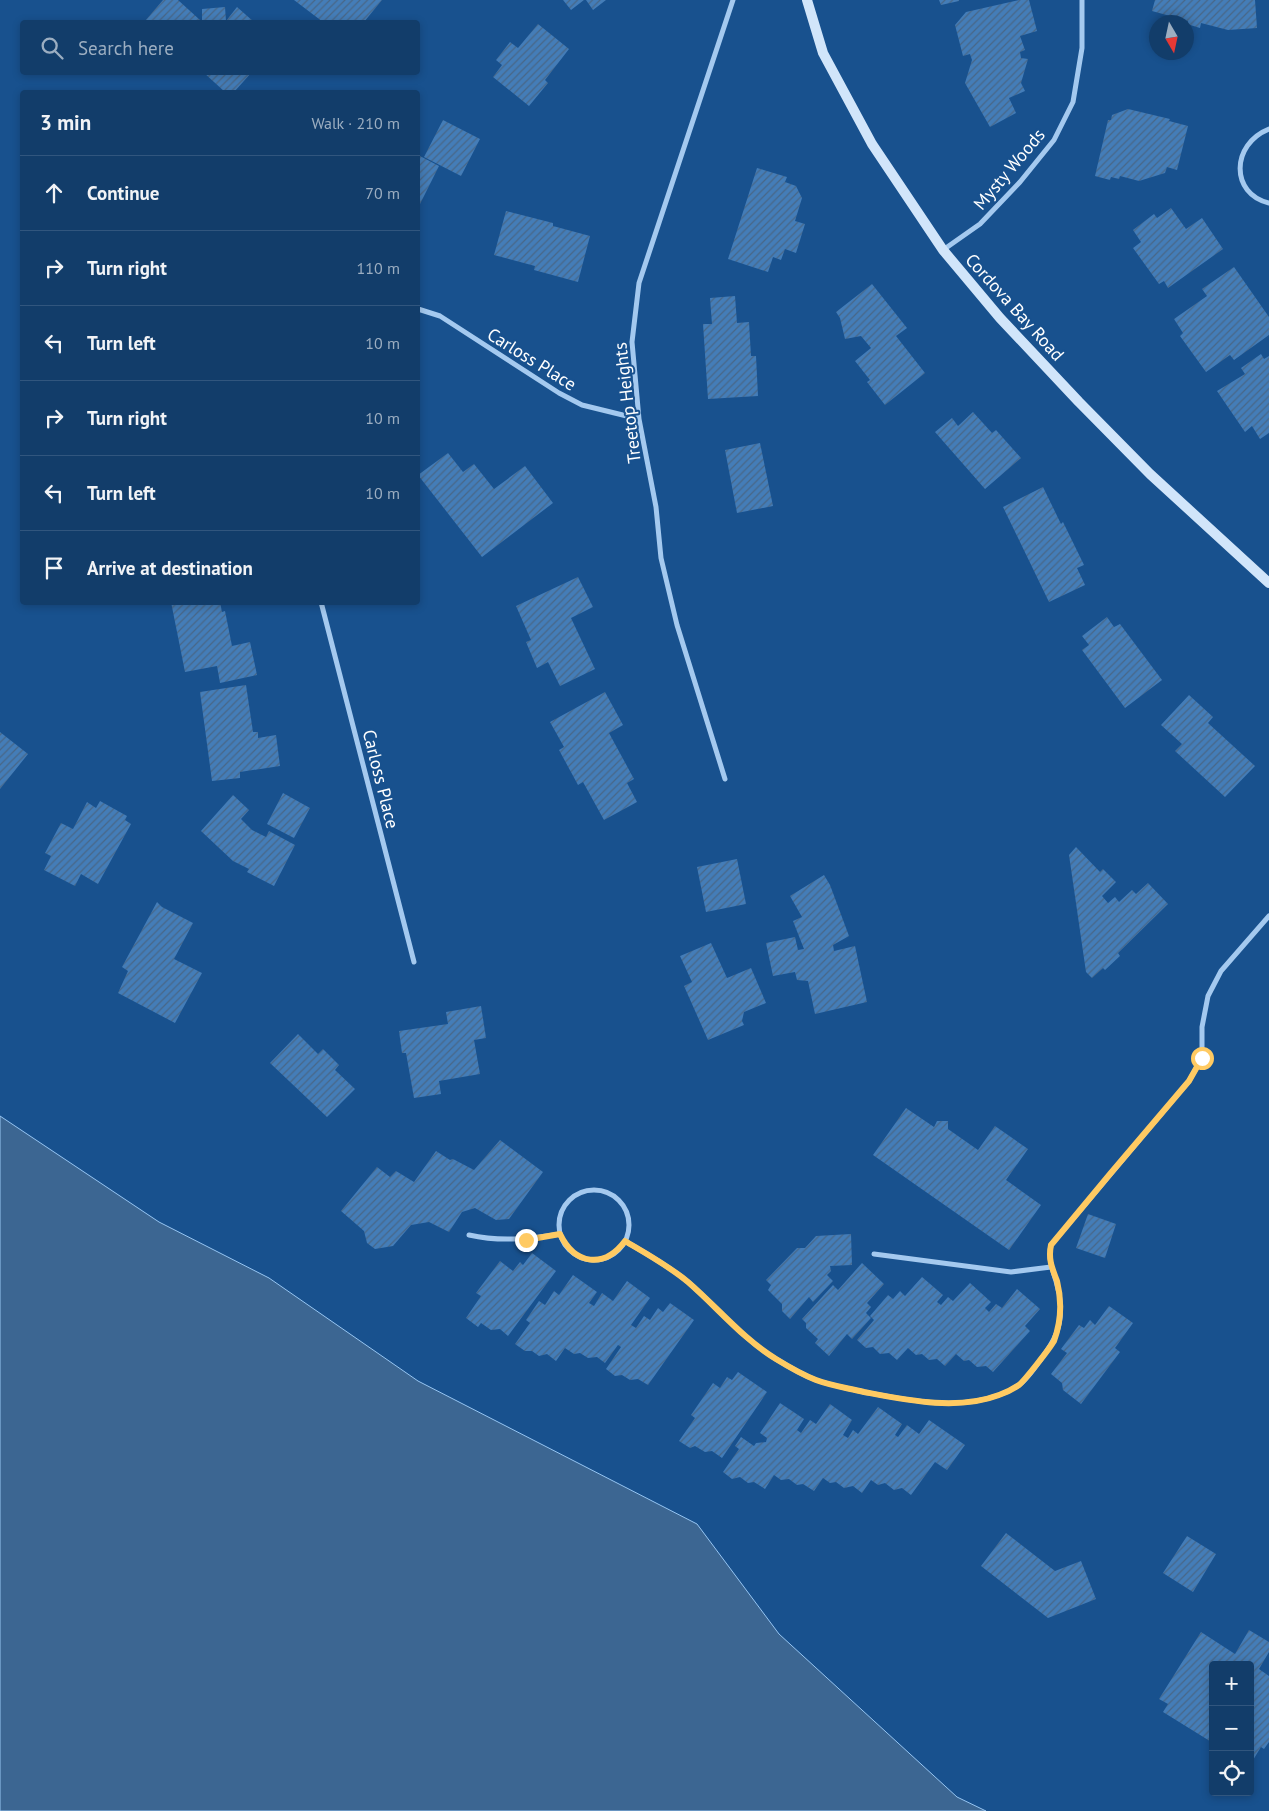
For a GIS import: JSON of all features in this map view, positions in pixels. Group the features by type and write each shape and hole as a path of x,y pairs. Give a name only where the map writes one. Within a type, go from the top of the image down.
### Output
{"main road":[{"name":"Cordova Bay Road","path":"807,0 823,53 872,144 943,250 1000,318 1079,402 1150,474 1269,583"}],"street":[{"name":"Treetop Heights","path":"725,779 668,590 661,558 656,507 639,419 632,342 639,283 733,0"},
{"name":"Mysty Woods","path":"943,250 980,224 1020,182 1054,140 1073,102 1082,48 1082,0"},
{"path":"1269,130 1260,133 1250,140 1243,151 1240,163 1241,176 1246,187 1254,196 1269,203"},
{"name":"Carloss Place","path":"420,310 440,316 552,389 582,405 639,419"},
{"name":"Carloss Place","path":"322,605 414,962"},
{"path":"625,1241 658,1260 686,1281 758,1347 775,1359 816,1380 905,1400 941,1403 976,1401 999,1395 1020,1384 1052,1344 1058,1330 1060,1294 1051,1267 1049,1254 1051,1245 1189,1081 1202,1058 1202,1027 1208,996 1221,971 1269,916"},
{"path":"588,1190 599,1190 618,1200 625,1209 629,1220 629,1231 618,1251 608,1257 596,1260 584,1259 574,1254 565,1245 560,1234 559,1222 562,1210 568,1201 577,1194 588,1190"},
{"path":"469,1235 490,1240 526,1240 560,1234"},
{"path":"874,1254 1011,1272 1051,1267"}],"water":[{"path":"0,1116 159,1222 269,1278 418,1381 697,1524 779,1634 957,1797 986,1811 0,1811"}],"building":[{"path":"163,0 178,0 200,20 146,20"},
{"path":"294,0 382,0 366,20 320,20"},
{"path":"563,0 584,0 571,10"},
{"path":"586,0 606,0 593,10"},
{"path":"939,0 959,0 959,1 941,5"},
{"path":"1019,0 1029,0 1037,31 1020,36 1025,50 1020,52 1021,58 1028,59 1021,83 1025,91 1009,98 1016,113 990,127 965,83 972,60 970,54 963,56 955,25 966,12"},
{"path":"1155,0 1255,0 1257,28 1228,30 1201,23 1200,28 1194,26 1194,15 1166,15 1152,11"},
{"path":"225,7 226,20 202,20 202,9"},
{"path":"237,7 252,20 227,20"},
{"path":"538,24 569,49 545,80 548,83 529,106 493,77 502,65 496,60 510,42 518,48"},
{"path":"206,75 249,75 236,90 223,90"},
{"path":"1128,109 1170,119 1169,121 1188,126 1177,170 1167,167 1165,173 1139,181 1120,176 1119,179 1111,177 1110,180 1095,176 1108,120 1111,120 1112,115"},
{"path":"443,120 480,139 461,176 424,157"},
{"path":"420,156 439,166 420,204"},
{"path":"757,168 787,177 785,182 796,186 802,198 795,221 805,224 796,253 785,249 781,260 773,257 768,272 728,259"},
{"path":"1171,208 1186,229 1202,218 1223,249 1168,288 1164,281 1159,284 1133,248 1141,242 1133,230 1154,214 1157,218"},
{"path":"506,211 553,223 553,226 590,236 578,282 534,270 535,266 494,255"},
{"path":"1234,267 1269,317 1269,335 1234,360 1230,355 1206,372 1180,336 1183,333 1174,319 1207,296 1202,289"},
{"path":"872,284 907,328 896,336 925,373 885,405 867,382 870,380 855,361 871,348 861,336 845,339 840,318 836,312"},
{"path":"735,296 737,323 749,322 751,356 756,356 758,396 708,399 703,324 712,324 710,298"},
{"path":"1261,354 1264,359 1269,356 1269,433 1260,439 1252,426 1245,432 1217,391 1245,374 1241,368"},
{"path":"973,412 992,433 996,430 1021,458 985,489 935,432 952,418 958,426"},
{"path":"760,443 773,506 737,513 725,450"},
{"path":"448,453 463,472 474,464 494,489 525,466 553,503 482,557 420,478 420,474"},
{"path":"1043,487 1084,565 1077,568 1085,585 1049,602 1003,507"},
{"path":"578,577 593,607 571,618 595,669 560,686 548,662 537,668 526,642 531,640 516,606"},
{"path":"172,605 221,605 222,612 225,611 232,646 250,642 257,675 220,683 217,666 185,672"},
{"path":"1107,617 1114,627 1120,624 1162,680 1125,708 1082,650 1089,645 1082,636"},
{"path":"246,685 253,732 258,732 258,738 276,735 280,766 240,772 240,778 212,781 200,692"},
{"path":"605,692 623,725 609,733 634,779 627,783 637,802 604,820 583,782 578,785 559,750 564,747 550,722"},
{"path":"1189,695 1213,717 1208,723 1255,766 1225,797 1175,751 1182,744 1161,725"},
{"path":"0,732 28,754 0,789"},
{"path":"283,793 310,808 294,838 267,824"},
{"path":"233,795 249,810 241,819 252,830 266,837 269,831 295,845 274,886 247,872 249,869 233,861 201,831"},
{"path":"100,801 127,816 125,820 131,824 98,884 81,874 75,886 44,870 51,856 45,853 61,823 73,829 87,802 96,808"},
{"path":"1076,847 1100,872 1103,869 1116,882 1102,896 1108,903 1115,897 1119,902 1132,890 1136,894 1148,883 1168,904 1118,953 1120,956 1105,970 1103,968 1092,978 1086,972 1069,855"},
{"path":"737,859 746,904 706,912 697,867"},
{"path":"824,875 830,885 849,936 833,945 834,951 855,946 867,1002 815,1014 808,981 797,980 795,972 773,976 766,943 795,937 798,950 804,949 793,921 802,917 790,896"},
{"path":"157,902 162,907 193,923 174,959 202,973 175,1023 118,993 128,971 122,967"},
{"path":"711,943 727,978 751,968 766,1003 744,1012 742,1021 744,1025 708,1040 684,986 692,982 680,956"},
{"path":"481,1006 486,1038 474,1040 480,1074 439,1081 441,1094 414,1098 406,1053 402,1053 399,1031 448,1024 446,1012"},
{"path":"298,1034 318,1054 323,1049 339,1065 335,1070 355,1089 327,1117 270,1063"},
{"path":"906,1108 934,1127 937,1121 948,1121 948,1129 978,1150 995,1126 1028,1149 1006,1180 1041,1205 1009,1250 873,1155"},
{"path":"500,1140 543,1172 509,1219 496,1220 475,1208 462,1212 449,1232 429,1222 411,1225 393,1246 375,1249 367,1243 364,1231 341,1211 377,1167 390,1177 396,1171 414,1182 436,1151 450,1160 453,1159 474,1170"},
{"path":"1088,1214 1116,1224 1105,1258 1076,1248"},
{"path":"851,1234 852,1265 830,1266 831,1271 827,1275 833,1281 813,1302 809,1297 790,1319 782,1311 782,1304 768,1290 771,1285 766,1280 797,1248 805,1248 816,1236"},
{"path":"532,1253 556,1271 508,1336 500,1329 491,1330 481,1323 478,1327 466,1318 481,1296 476,1293 500,1261 513,1271 520,1262 523,1265"},
{"path":"862,1263 884,1284 867,1303 871,1307 866,1313 871,1318 852,1339 847,1334 829,1356 815,1343 818,1339 806,1328 806,1323 802,1319 833,1285 838,1290"},
{"path":"573,1275 597,1292 589,1303 594,1306 602,1293 613,1301 627,1281 650,1298 631,1325 636,1328 644,1316 650,1320 658,1308 663,1312 670,1303 694,1320 648,1385 638,1379 630,1380 622,1375 615,1376 606,1369 621,1347 618,1345 605,1363 597,1357 588,1358 580,1353 574,1354 565,1348 556,1361 547,1354 539,1356 532,1351 525,1351 515,1344 530,1323 526,1320 539,1301 545,1305 554,1291 559,1295"},
{"path":"922,1277 943,1295 937,1302 941,1305 948,1297 953,1301 970,1283 991,1302 985,1308 989,1312 996,1304 1002,1308 1017,1289 1040,1309 1025,1326 1030,1331 993,1372 986,1366 977,1367 969,1360 964,1361 956,1354 945,1366 937,1359 929,1360 922,1354 916,1355 908,1348 897,1360 889,1353 880,1354 873,1347 866,1348 857,1340 874,1320 870,1316 888,1295 893,1299 900,1291 905,1296"},
{"path":"1109,1306 1133,1323 1115,1348 1120,1352 1081,1404 1063,1390 1062,1383 1051,1374 1067,1353 1061,1349 1079,1325 1084,1328 1090,1320 1095,1325"},
{"path":"738,1372 767,1392 722,1458 712,1451 705,1452 695,1446 690,1448 679,1441 695,1418 691,1415 713,1383 720,1388 727,1377 732,1380"},
{"path":"780,1403 804,1419 797,1430 801,1433 810,1420 816,1424 830,1404 852,1420 843,1435 848,1438 853,1430 858,1434 878,1407 902,1424 895,1435 898,1437 907,1425 919,1434 929,1420 965,1445 947,1470 935,1462 911,1495 902,1488 894,1490 885,1483 878,1485 871,1480 862,1493 853,1486 844,1488 836,1482 830,1483 823,1478 814,1491 803,1484 797,1485 789,1479 781,1480 774,1475 765,1489 754,1482 748,1483 740,1477 732,1479 723,1472 739,1449 735,1446 741,1437 754,1446 756,1443 766,1442 767,1438 760,1433"},
{"path":"1006,1533 1055,1571 1081,1561 1096,1599 1048,1618 981,1566"},
{"path":"1187,1536 1216,1554 1193,1592 1163,1573"},
{"path":"1249,1630 1269,1642 1269,1652 1259,1669 1269,1676 1269,1742 1264,1749 1261,1747 1254,1758 1254,1661 1209,1661 1209,1741 1163,1712 1168,1704 1159,1699 1201,1632 1235,1654"}],"route":[{"path":"526,1240 560,1234 565,1245 574,1254 584,1259 596,1260 608,1257 618,1251 625,1241 658,1260 686,1281 758,1347 775,1359 816,1380 905,1400 941,1403 976,1401 999,1395 1020,1384 1052,1344 1058,1330 1060,1294 1051,1267 1049,1254 1051,1245 1189,1081 1202,1058"}]}
